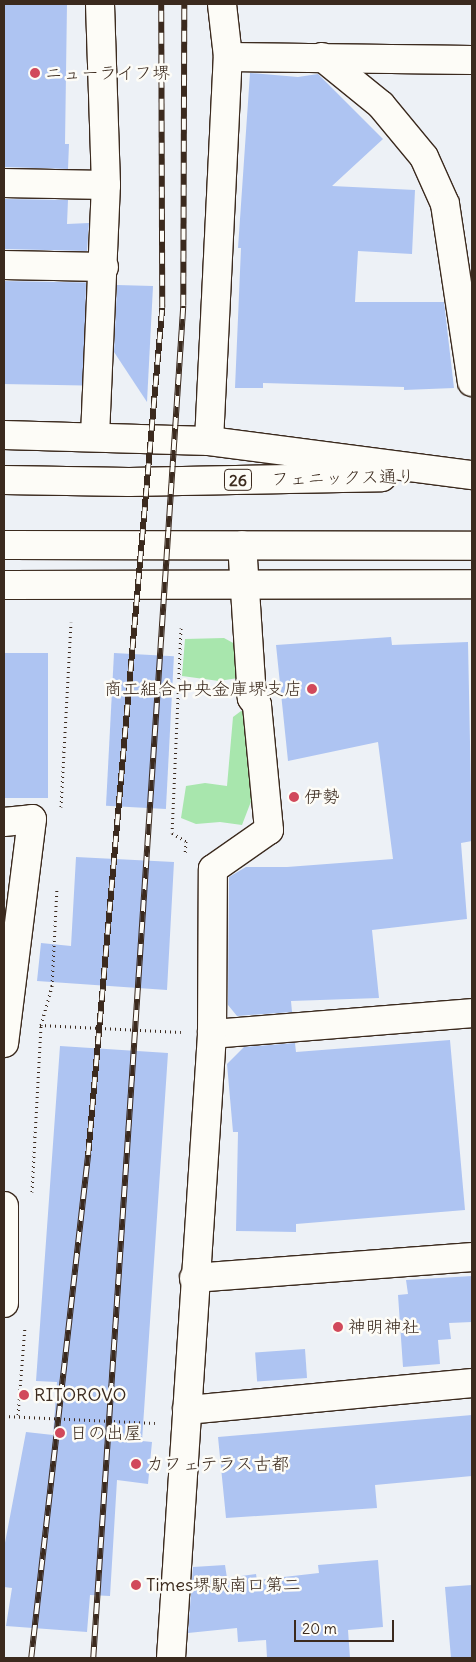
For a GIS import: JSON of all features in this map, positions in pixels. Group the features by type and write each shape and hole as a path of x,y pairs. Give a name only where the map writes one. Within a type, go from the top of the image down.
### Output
{"main road":[{"path":"95,436 104,267 106,186 100,4"},
{"path":"209,441 228,57 222,4"},
{"path":"228,57 472,60"},
{"path":"322,57 380,105 424,157 445,204 472,382"},
{"path":"4,183 106,186"},
{"path":"4,265 104,267"},
{"name":"26","path":"4,435 95,436 209,441 472,475"},
{"name":"フェニックス通り","path":"4,480 129,482 472,475"},
{"path":"171,1658 188,1410 194,1278 212,1034 213,869 269,830 257,705 252,698 242,544"},
{"path":"4,545 242,544 472,546"},
{"path":"4,585 472,584"},
{"path":"4,822 32,819 5,1033"},
{"path":"212,1034 472,1013"},
{"path":"4,1206 4,1303"},
{"path":"194,1278 472,1257"},
{"path":"188,1410 472,1383"}],"path":[{"path":"61,809 71,622"},
{"path":"181,628 172,833 186,841 185,860"},
{"path":"32,1202 41,1024 52,986 58,878"},
{"path":"182,1042 183,1023"},
{"path":"5,1033 41,1024 183,1033"},
{"path":"18,1415 26,1321"},
{"path":"4,1416 18,1415 160,1423 188,1410"}],"green space":[{"path":"224,638 235,644 238,678 219,681 182,676 185,639"},
{"path":"241,711 250,712 257,786 242,825 220,822 196,824 181,818 186,786 205,783 227,786 233,717"}],"building":[{"name":"ニューライフ堺","path":"4,4 67,4 65,144 69,144 68,169 4,167"},
{"path":"250,73 298,77 318,74 383,139 332,186 415,190 412,254 358,251 355,302 444,302 454,388 404,390 404,387 263,383 263,388 235,388 241,248 238,248"},
{"path":"4,199 68,200 67,224 89,223 87,251 4,249"},
{"path":"4,281 86,282 84,385 4,384"},
{"path":"117,285 153,286 147,402 114,352"},
{"path":"391,637 392,645 468,642 472,841 461,843 467,919 372,930 379,998 291,1001 292,1012 237,1016 228,1005 229,877 246,867 287,867 393,859 378,742 288,761 276,645"},
{"path":"4,653 48,653 48,798 4,798"},
{"path":"114,653 174,656 166,809 106,806"},
{"path":"76,857 174,862 167,990 37,981 41,943 71,946"},
{"path":"450,1040 465,1210 296,1224 296,1232 236,1231 238,1132 233,1132 227,1064 244,1047 295,1043 296,1052"},
{"path":"60,1046 168,1053 142,1441 152,1442 148,1484 117,1480 110,1596 90,1595 87,1632 6,1626 12,1588 4,1587 4,1548 26,1432 53,1435 57,1382 36,1381"},
{"path":"472,1276 472,1322 449,1323 451,1339 438,1340 440,1364 403,1367 398,1295 408,1294 406,1280"},
{"path":"305,1349 307,1378 257,1381 255,1352"},
{"path":"472,1415 472,1476 375,1485 377,1508 226,1518 218,1437"},
{"path":"378,1560 383,1627 348,1630 350,1658 267,1658 266,1640 238,1642 237,1628 188,1633 193,1567 225,1565 227,1578 256,1574 257,1580 319,1573 318,1565"},
{"path":"472,1585 472,1658 451,1658 445,1587"}],"railway":[{"path":"31,1658 88,1154 162,308 161,4"},
{"path":"93,1658 183,306 184,4"}],"place":[{"name":"ニューライフ堺","path":"35,73"},
{"name":"商工組合中央金庫堺支店","path":"312,689"},
{"name":"伊勢","path":"294,797"},
{"name":"神明神社","path":"338,1327"},
{"name":"RITOROVO","path":"24,1395"},
{"name":"日の出屋","path":"60,1433"},
{"name":"カフェテラス古都","path":"136,1464"},
{"name":"Times堺駅南口第二","path":"136,1585"}]}
